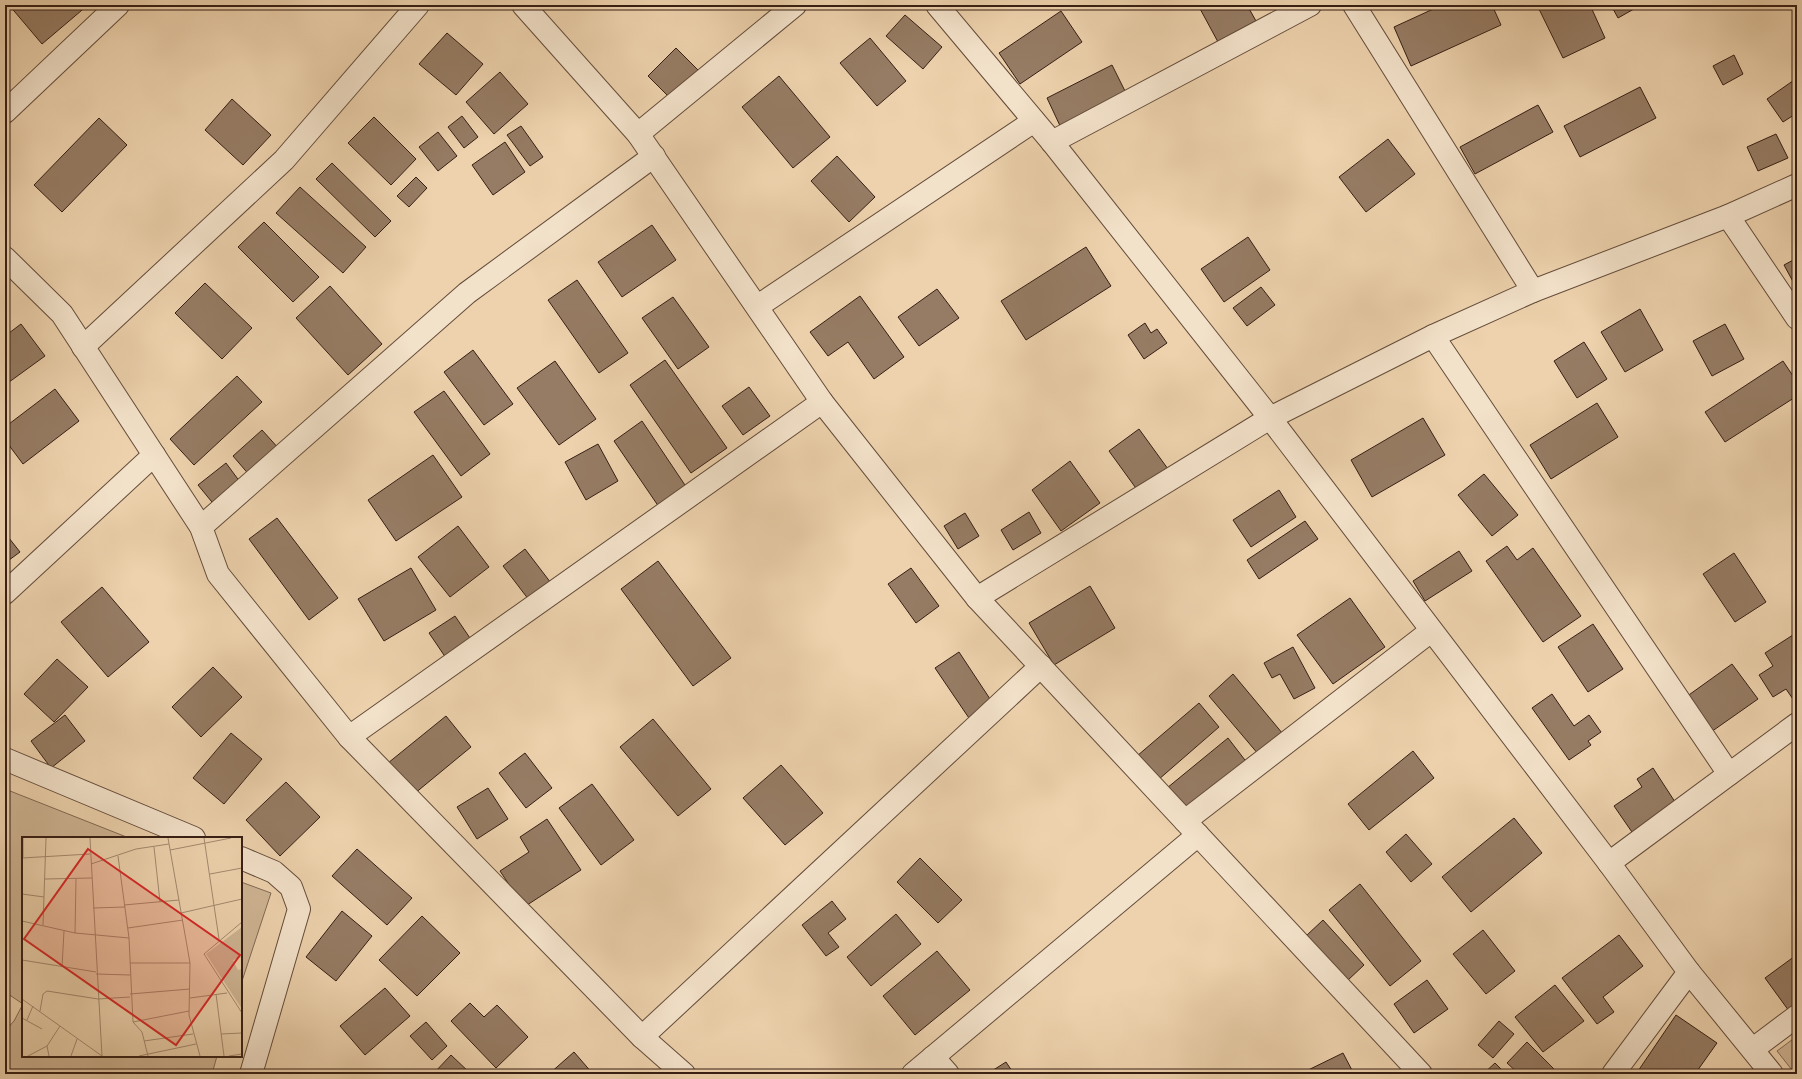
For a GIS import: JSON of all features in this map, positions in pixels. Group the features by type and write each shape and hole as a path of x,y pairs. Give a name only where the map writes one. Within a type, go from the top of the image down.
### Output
{"street":[{"path":"5,112 118,5"},
{"path":"83,347 284,160 418,5"},
{"path":"523,5 638,134 758,306 822,402 977,598 1421,1074"},
{"path":"638,134 796,5"},
{"path":"937,5 1052,142 1270,418 1609,863 1689,972 1772,1074"},
{"path":"1052,142 1310,5"},
{"path":"1354,5 1533,291"},
{"path":"758,306 1034,121"},
{"path":"201,527 467,293 654,156"},
{"path":"977,598 1270,418 1433,336 1533,291 1728,216 1797,185"},
{"path":"1728,216 1797,318"},
{"path":"5,258 62,314 201,527 218,574 349,737 642,1037 684,1074"},
{"path":"1433,336 1729,774"},
{"path":"349,737 822,402"},
{"path":"5,593 154,455"},
{"path":"913,1074 1192,828 1431,631"},
{"path":"642,1037 1041,666"},
{"path":"1609,863 1797,724"},
{"path":"5,759 192,837"},
{"path":"242,858 274,872 291,887 299,909 251,1074"},
{"path":"1612,1074 1689,972"},
{"path":"1753,1049 1797,1016"},
{"path":"933,1057 948,1074"}],"shaded area":[{"path":"5,789 126,837 22,837 22,1003 5,992"},
{"path":"242,882 271,893 242,981"},
{"path":"22,1006 22,1057 217,1057 212,1074 5,1074 5,1031 14,1021"},
{"path":"1797,1036 1797,1066 1792,1070 1777,1051"}],"building":[{"path":"9,5 88,5 42,44"},
{"path":"1198,5 1247,5 1256,21 1218,42"},
{"path":"1442,5 1492,5 1501,25 1411,66 1394,27"},
{"path":"1537,5 1590,5 1605,38 1563,58"},
{"path":"1611,5 1641,5 1618,18"},
{"path":"1061,11 1082,42 1020,84 999,53"},
{"path":"905,15 942,47 923,69 886,36"},
{"path":"447,33 483,64 456,95 419,64"},
{"path":"870,38 906,81 877,106 840,63"},
{"path":"676,48 699,71 671,99 648,76"},
{"path":"1734,55 1743,74 1723,85 1713,66"},
{"path":"1112,65 1128,97 1062,130 1047,98"},
{"path":"500,72 528,104 494,134 466,102"},
{"path":"779,76 830,137 793,168 742,107"},
{"path":"1797,78 1797,113 1783,122 1767,99"},
{"path":"1640,87 1656,118 1580,157 1564,126"},
{"path":"232,99 271,135 243,165 205,130"},
{"path":"1538,105 1553,132 1475,174 1460,147"},
{"path":"462,116 478,137 464,148 448,127"},
{"path":"374,117 416,159 391,185 348,143"},
{"path":"99,118 127,145 62,212 34,185"},
{"path":"521,126 543,157 530,166 507,135"},
{"path":"438,132 457,156 438,171 419,147"},
{"path":"1776,134 1788,158 1758,171 1747,147"},
{"path":"1388,139 1415,174 1366,212 1339,177"},
{"path":"505,142 525,172 493,195 472,165"},
{"path":"837,156 875,197 849,222 811,181"},
{"path":"332,163 391,221 375,237 316,179"},
{"path":"416,177 427,188 409,207 397,196"},
{"path":"300,187 366,247 343,273 276,213"},
{"path":"264,222 319,277 293,302 238,247"},
{"path":"652,225 676,260 622,297 598,262"},
{"path":"1248,237 1270,270 1224,302 1201,269"},
{"path":"1086,247 1111,286 1026,340 1001,301"},
{"path":"1797,258 1797,289 1784,265"},
{"path":"577,280 628,353 599,373 548,300"},
{"path":"205,283 252,328 222,359 175,313"},
{"path":"330,286 382,344 348,375 296,318"},
{"path":"1261,287 1275,305 1247,326 1233,308"},
{"path":"937,289 959,318 919,346 898,317"},
{"path":"860,296 904,357 874,379 848,342 828,356 810,332"},
{"path":"673,297 709,347 678,369 642,318"},
{"path":"1640,309 1663,350 1625,372 1601,332"},
{"path":"1145,323 1151,333 1157,329 1167,343 1144,359 1128,335"},
{"path":"21,324 45,356 5,385 5,336"},
{"path":"1725,324 1744,359 1712,376 1693,341"},
{"path":"1584,342 1607,379 1577,398 1554,361"},
{"path":"473,350 513,404 484,425 444,372"},
{"path":"665,360 727,448 691,473 630,385"},
{"path":"555,361 596,419 559,445 517,388"},
{"path":"1783,361 1797,382 1797,396 1725,442 1705,412"},
{"path":"237,376 262,402 194,465 170,439"},
{"path":"749,387 770,416 743,435 722,406"},
{"path":"55,389 79,421 23,464 5,440 5,427"},
{"path":"444,391 490,454 461,476 414,412"},
{"path":"1597,403 1618,437 1551,479 1530,445"},
{"path":"1423,418 1445,455 1372,497 1351,460"},
{"path":"642,421 689,491 661,510 614,441"},
{"path":"1139,429 1168,469 1138,491 1109,451"},
{"path":"262,430 281,451 251,477 233,456"},
{"path":"598,444 618,481 586,500 565,462"},
{"path":"433,455 462,497 396,541 368,500"},
{"path":"1070,461 1100,503 1061,531 1032,490"},
{"path":"226,463 243,486 216,507 198,485"},
{"path":"1484,474 1518,515 1492,536 1458,495"},
{"path":"1279,490 1296,517 1251,547 1233,520"},
{"path":"1029,512 1041,533 1013,550 1001,530"},
{"path":"965,513 979,536 958,549 944,526"},
{"path":"277,518 338,598 309,620 249,539"},
{"path":"1305,521 1318,539 1259,579 1247,560"},
{"path":"458,526 489,567 450,597 418,557"},
{"path":"5,533 20,552 5,563"},
{"path":"1507,546 1517,560 1533,548 1581,616 1543,642 1486,561"},
{"path":"525,549 551,583 529,600 503,566"},
{"path":"1459,551 1472,571 1425,601 1413,581"},
{"path":"1734,553 1766,602 1735,622 1703,574"},
{"path":"658,561 731,658 693,686 621,589"},
{"path":"411,568 436,610 384,641 358,599"},
{"path":"911,568 939,606 916,623 888,584"},
{"path":"1090,586 1115,628 1054,665 1029,623"},
{"path":"102,587 149,642 108,677 61,622"},
{"path":"1350,598 1385,647 1333,684 1297,635"},
{"path":"455,616 472,641 446,658 429,633"},
{"path":"1593,624 1623,669 1588,692 1558,647"},
{"path":"1796,633 1797,705 1786,689 1773,697 1759,675 1773,666 1765,653"},
{"path":"1293,647 1315,688 1294,699 1280,674 1272,678 1264,663"},
{"path":"959,652 994,705 971,721 935,668"},
{"path":"57,659 88,687 54,722 24,694"},
{"path":"1732,664 1758,699 1711,732 1686,697"},
{"path":"213,667 242,697 201,737 172,707"},
{"path":"1233,674 1283,734 1259,755 1209,696"},
{"path":"1552,694 1574,726 1589,715 1601,732 1588,741 1591,745 1569,760 1532,708"},
{"path":"1199,703 1219,727 1158,780 1137,756"},
{"path":"65,715 85,741 51,768 31,741"},
{"path":"446,716 471,747 414,794 388,763"},
{"path":"653,719 711,789 678,816 620,747"},
{"path":"231,733 262,759 224,804 193,778"},
{"path":"1228,738 1248,764 1188,814 1167,788"},
{"path":"1413,751 1434,778 1369,830 1348,804"},
{"path":"525,753 552,788 526,808 499,773"},
{"path":"781,765 823,813 785,845 743,798"},
{"path":"1653,768 1677,805 1634,835 1614,806 1642,787 1637,779"},
{"path":"286,782 320,817 280,856 246,820"},
{"path":"592,784 634,840 601,865 559,808"},
{"path":"488,788 508,819 477,839 457,807"},
{"path":"1514,818 1542,853 1471,912 1442,877"},
{"path":"547,819 581,870 524,907 500,871 529,852 520,837"},
{"path":"1406,834 1432,864 1411,882 1386,852"},
{"path":"357,849 412,898 387,925 332,876"},
{"path":"920,858 962,900 938,923 897,882"},
{"path":"1360,884 1421,961 1390,986 1329,910"},
{"path":"832,901 846,919 828,933 839,947 826,956 802,925"},
{"path":"342,911 372,936 336,981 306,957"},
{"path":"896,914 921,944 871,986 847,957"},
{"path":"422,916 460,953 417,996 379,960"},
{"path":"1323,920 1364,965 1347,981 1306,936"},
{"path":"1483,930 1515,971 1486,994 1453,954"},
{"path":"1619,935 1643,966 1603,997 1614,1012 1597,1024 1562,978"},
{"path":"937,951 970,990 915,1035 883,996"},
{"path":"1795,956 1797,959 1797,1005 1789,1011 1765,978"},
{"path":"1427,980 1448,1009 1414,1033 1394,1004"},
{"path":"1555,985 1584,1021 1543,1052 1515,1017"},
{"path":"385,988 410,1016 365,1055 340,1026"},
{"path":"470,1003 484,1017 497,1005 528,1037 496,1068 451,1021"},
{"path":"1676,1015 1717,1043 1695,1074 1636,1074"},
{"path":"1499,1021 1514,1034 1493,1058 1478,1045"},
{"path":"426,1022 447,1046 432,1060 410,1036"},
{"path":"1527,1042 1559,1074 1519,1074 1507,1063"},
{"path":"574,1052 593,1074 549,1074"},
{"path":"1343,1053 1354,1074 1300,1074"},
{"path":"451,1055 471,1074 433,1074"},
{"path":"1006,1062 1014,1074 987,1074"},
{"path":"1495,1063 1506,1074 1483,1074"}]}
